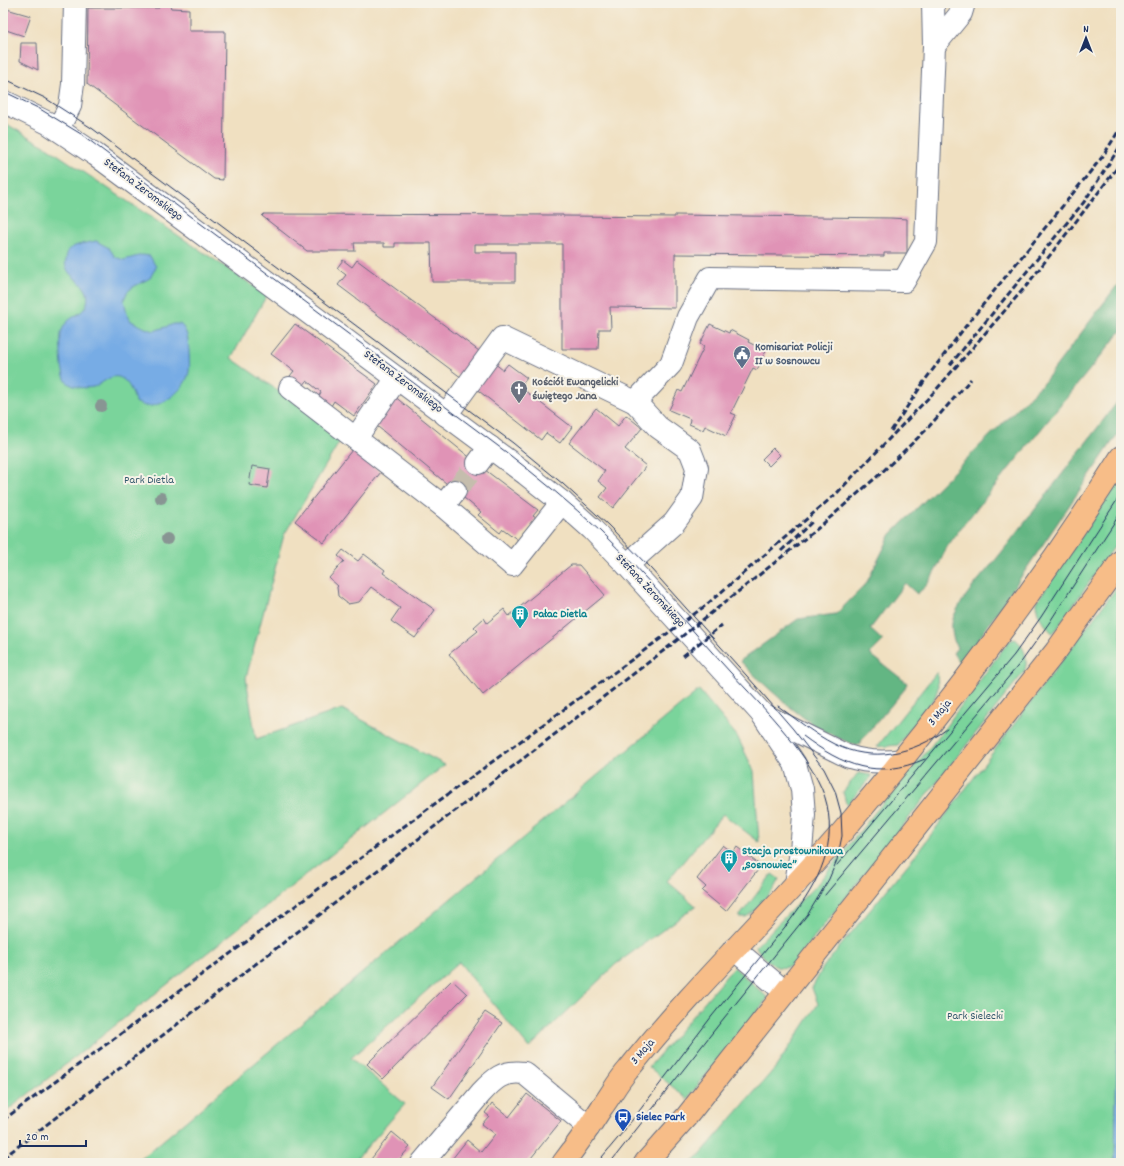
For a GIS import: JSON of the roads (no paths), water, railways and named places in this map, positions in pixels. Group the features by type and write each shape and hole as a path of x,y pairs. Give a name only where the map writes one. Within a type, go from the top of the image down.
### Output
{"main road":[{"name":"3 Maja","path":"563,1163 626,1071 734,949 796,884 902,760 961,686 1022,605 1089,508 1121,457"},
{"path":"645,1163 687,1116 1056,651 1121,561"}],"street":[{"path":"58,129 70,106 73,84 75,3"},
{"path":"635,402 671,364 688,317 710,278 904,281 926,242 934,46 933,3"},
{"path":"934,46 961,13 964,3"},
{"name":"Stefana Żeromskiego","path":"3,101 24,110 58,129 102,160 446,415 484,455 562,502 592,529 627,565 762,714 794,764 802,789 804,815 796,884"},
{"path":"446,415 502,338 635,402 658,426 690,450 697,468 692,498 674,523 627,565"},
{"path":"356,438 397,378"},
{"path":"290,388 356,438 449,499 512,565 562,502"},
{"name":"Stefana Żeromskiego","path":"762,714 847,756 859,760 885,762 902,760"},
{"path":"734,949 785,992"},
{"path":"422,1163 480,1093 490,1083 504,1074 514,1072 524,1073 589,1127"}],"water":[{"path":"96,241 109,248 115,257 124,260 142,255 150,256 156,267 150,278 127,292 124,300 127,314 131,321 154,331 174,324 180,324 186,333 190,364 189,372 180,389 164,402 151,406 136,403 129,386 121,378 112,377 97,386 85,388 72,385 65,379 61,359 61,334 66,323 84,309 88,296 82,284 68,271 66,266 66,257 68,251 73,247"},
{"path":"1121,1034 1121,1163 1115,1163 1117,1051"}],"tunnel":[{"path":"455,491 478,463"}],"tram line":[{"path":"3,78 45,98 93,129 513,443 563,484 608,525 651,569 755,685 793,729 824,769 835,791 841,813 842,836 837,860 829,879 808,914 610,1163"},
{"path":"3,91 40,109 81,134 506,452 577,510 634,565 772,717 800,752 821,788 827,805 829,822 829,839 826,854 814,884 786,926"},
{"path":"837,865 1014,655 1041,617 1121,494"},
{"path":"825,895 1022,661 1049,623 1121,512"},
{"path":"778,706 819,736 848,750 863,753 878,754 907,750 921,745 947,729"},
{"path":"803,736 832,755 861,767 876,769 891,768 908,765 925,759"},
{"path":"597,1163 623,1132 712,1016 789,922"}],"railway":[{"path":"891,431 925,380 965,327 1103,156 1121,127"},
{"path":"950,365 1084,202 1121,145"},
{"path":"3,1120 705,606 837,493 935,391 1027,285 1121,163"},
{"path":"3,1158 671,645 817,529 880,474 925,431 971,379"},
{"path":"781,551 813,521"},
{"path":"683,656 722,625"}],"place":[{"name":"Komisariat Policji II w Sosnowcu","path":"742,369"},
{"name":"Kościół Ewangelicki świętego Jana","path":"519,404"},
{"name":"Pałac Dietla","path":"520,629"},
{"name":"Stacja prostownikowa „Sosnowiec”","path":"729,873"},
{"name":"Sielec Park","path":"623,1132"}],"park label":[{"name":"Park Dietla","path":"149,480"},
{"name":"Park Sielecki","path":"975,1016"}]}
